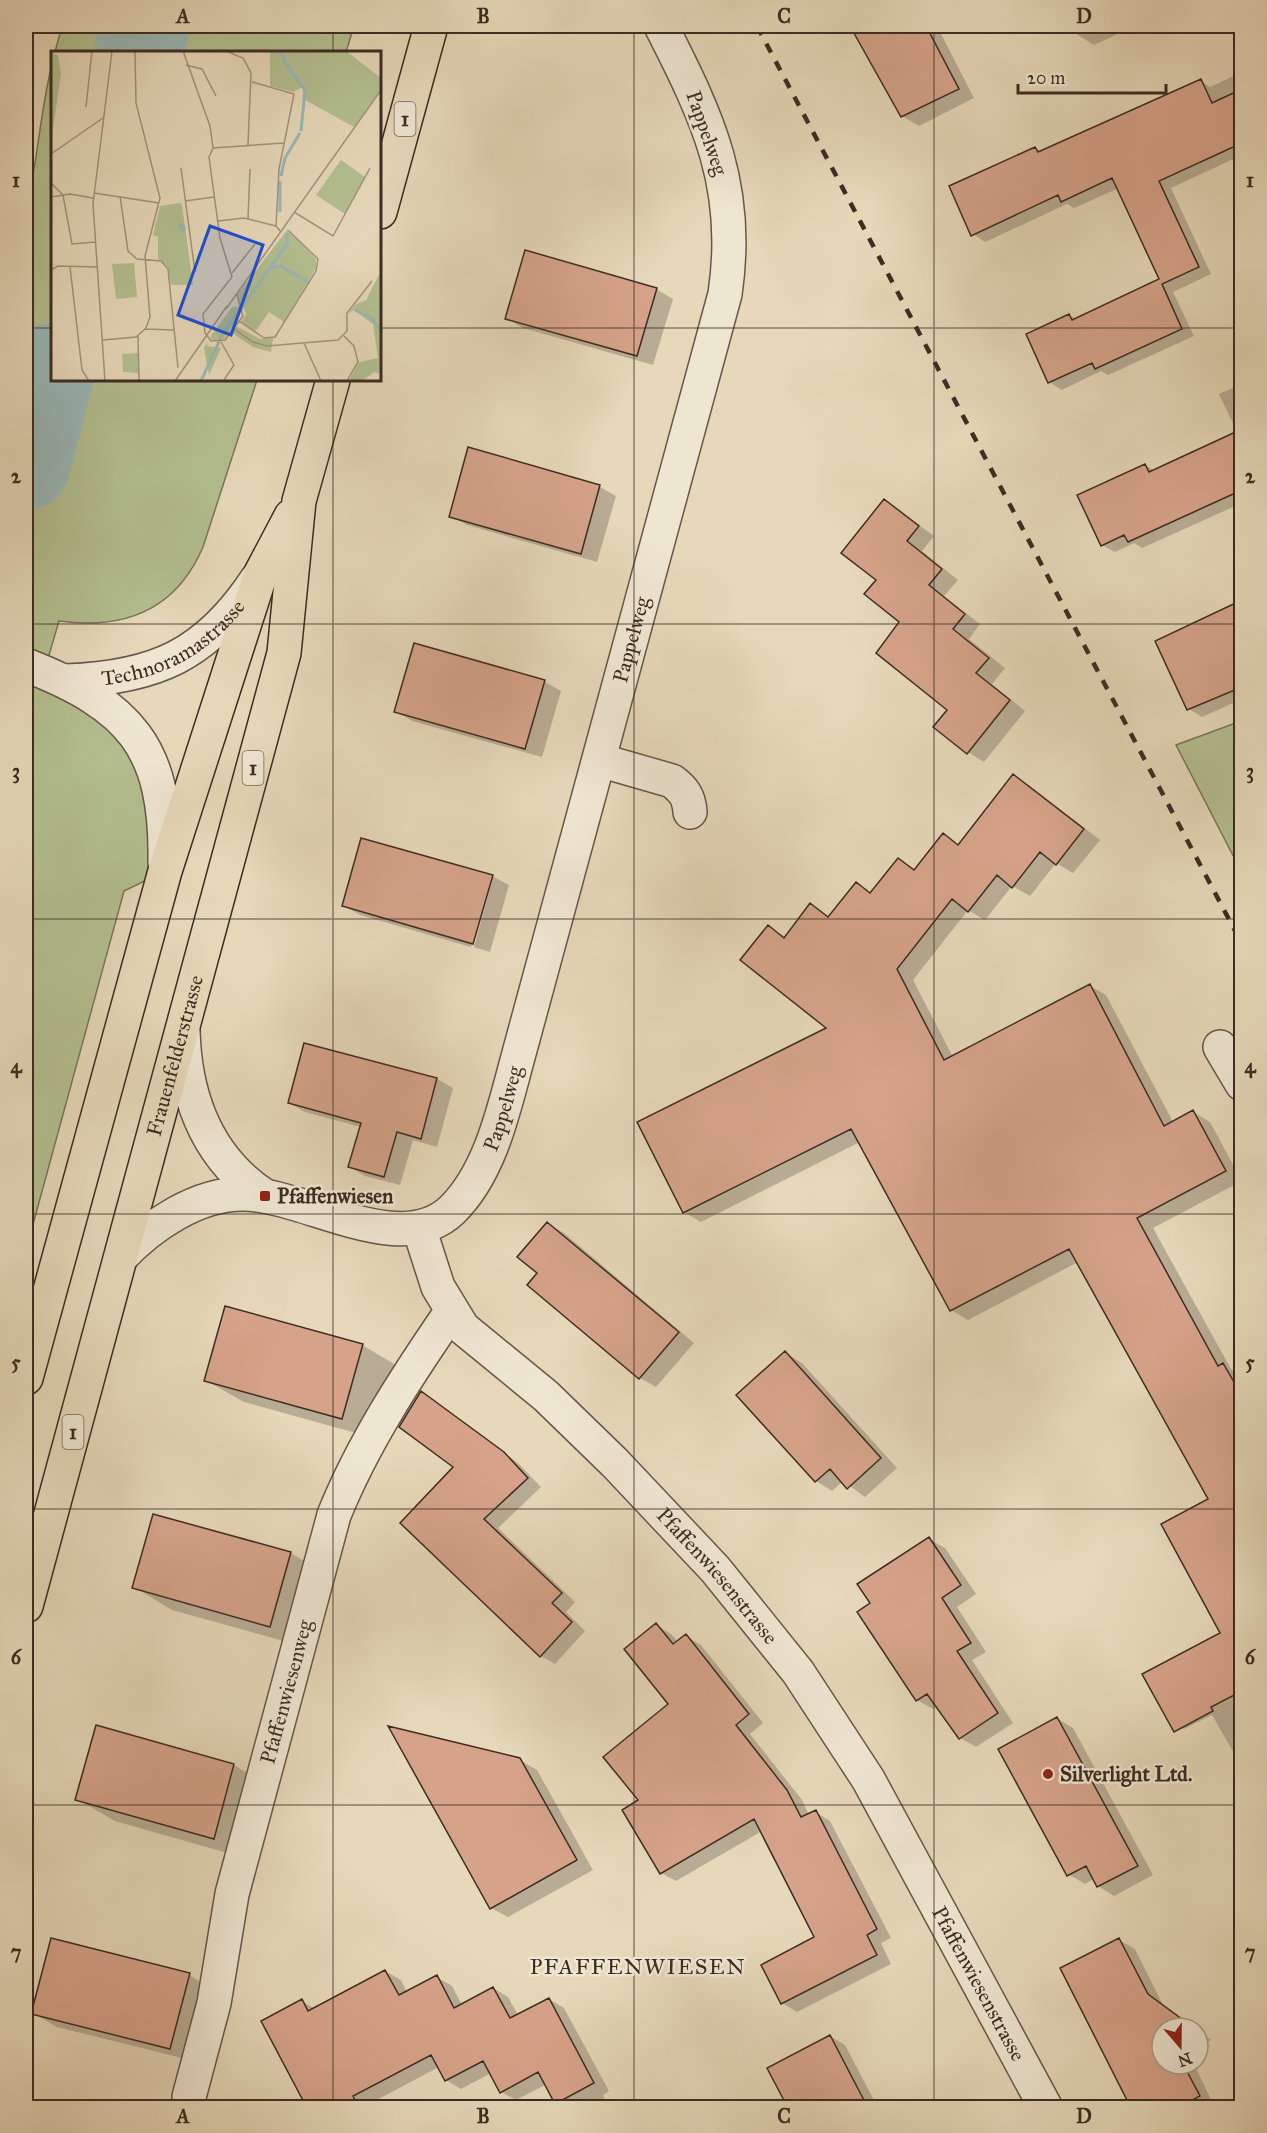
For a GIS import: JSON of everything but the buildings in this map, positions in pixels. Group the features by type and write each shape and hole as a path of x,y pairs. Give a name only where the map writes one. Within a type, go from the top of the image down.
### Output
{"main road":[{"name":"1","path":"381,208 431,26"},
{"name":"Frauenfelderstrasse","path":"26,1606 284,653 299,501 333,381"},
{"name":"Frauenfelderstrasse","path":"26,1378 165,871 261,573 299,501"}],"street":[{"name":"Pappelweg","path":"419,1228 442,1218 461,1200 475,1179 496,1132 717,328 729,270 729,219 719,157 695,94 661,26"},
{"name":"Technoramastrasse","path":"66,681 141,673 179,657 226,620 241,604 261,573"},
{"name":"Technoramastrasse","path":"26,665 66,681 110,709 140,739 156,776 162,801 166,832 165,871"},
{"path":"599,760 672,782 682,788 689,800 690,812"},
{"path":"183,1031 188,1082 213,1143 235,1174 265,1196"},
{"path":"1220,1047 1242,1084"},
{"path":"121,1257 142,1234 199,1204 230,1195 265,1196 390,1229 419,1228"},
{"name":"Pfaffenwiesenstrasse","path":"419,1228 438,1287 451,1312 470,1335 546,1396 671,1520 737,1595 798,1672 873,1788 1046,2108"},
{"name":"Pfaffenwiesenweg","path":"189,2097 214,2003 232,1894 334,1515 361,1456 423,1353 451,1312"}],"green space":[{"path":"62,26 354,26 346,51 55,51"},
{"path":"51,69 51,381 257,381 203,547 192,569 163,600 146,611 106,622 59,621 44,672 127,724 165,871 124,891 26,1250 26,209"},
{"path":"1242,721 1241,871 1176,745"}],"waterway":[{"path":"138,51 146,26"},
{"path":"26,466 51,371"}],"railway":[{"path":"757,26 1242,944"}],"place":[{"name":"Pfaffenwiesen","path":"265,1196"},
{"name":"Silverlight Ltd.","path":"1048,1774"}],"district":[{"name":"PFAFFENWIESEN","path":"638,1966"}]}
